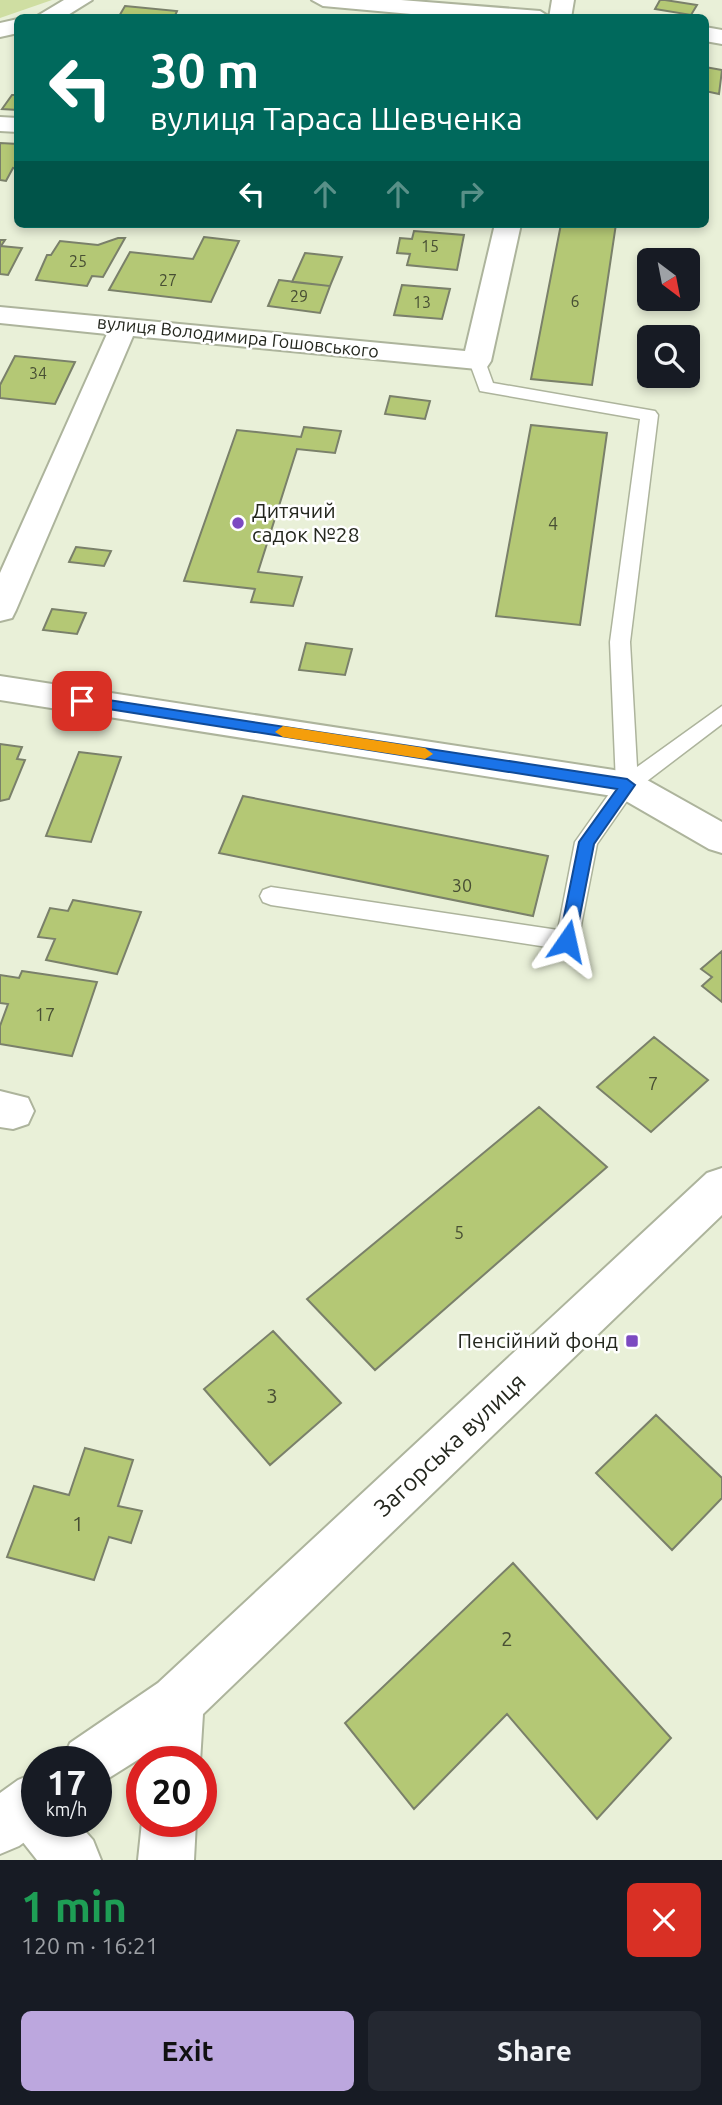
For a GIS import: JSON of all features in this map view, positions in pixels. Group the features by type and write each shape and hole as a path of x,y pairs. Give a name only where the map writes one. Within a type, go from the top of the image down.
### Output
{"street":[{"path":"53,14 81,0"},
{"path":"323,0 492,14"},
{"path":"477,361 507,228"},
{"name":"вулиця Володимира Гошовського","path":"0,315 477,361"},
{"path":"0,610 124,326"},
{"path":"0,688 627,785 722,839"},
{"name":"Загорська вулиця","path":"112,1746 177,1702 722,1187"},
{"path":"174,1746 177,1702"},
{"path":"50,1837 73,1860"},
{"path":"166,1860 168,1837"}],"lane":[{"path":"477,361 486,387 649,415 620,642 627,785"},
{"path":"271,896 567,941 586,842 627,785 722,713"}],"green space":[{"path":"0,0 52,0 0,18"}],"building":[{"path":"660,0 697,5 692,14 655,9"},
{"path":"125,6 177,11 176,14 120,14"},
{"path":"709,68 722,70 719,94 709,92"},
{"path":"12,95 14,95 14,110 2,109"},
{"path":"0,143 14,144 14,168 6,181 0,180"},
{"path":"560,228 615,228 592,385 531,379"},
{"path":"414,231 464,235 457,270 407,265 410,254 397,253 400,238 412,239"},
{"path":"204,237 239,241 211,302 109,290 130,252 193,259"},
{"path":"125,238 103,277 92,276 87,286 36,280 47,255 51,255 60,241 98,245"},
{"path":"0,240 5,240 1,246 22,248 8,275 0,274"},
{"path":"305,253 342,257 330,286 292,282"},
{"path":"279,280 330,286 320,313 268,306"},
{"path":"402,285 450,289 442,319 394,315"},
{"path":"15,356 75,362 55,404 0,398 0,385"},
{"path":"390,396 430,401 425,419 385,414"},
{"path":"531,425 607,433 580,625 496,616"},
{"path":"304,427 341,431 335,453 297,449 258,572 302,577 293,606 251,602 255,589 184,581 237,430 301,437"},
{"path":"76,547 111,551 104,566 69,562"},
{"path":"52,609 86,613 77,634 43,630"},
{"path":"306,643 352,649 345,675 299,670"},
{"path":"0,744 22,747 17,759 25,760 9,799 0,801"},
{"path":"79,752 121,757 91,842 46,836"},
{"path":"243,796 548,856 533,916 219,853"},
{"path":"73,900 141,912 117,974 46,960 55,939 38,937 50,908 68,911"},
{"path":"722,951 722,1002 702,986 712,977 701,969"},
{"path":"22,971 97,982 72,1056 0,1044 0,1026 8,1004 0,1003 0,975 19,978"},
{"path":"654,1037 708,1080 651,1132 597,1087"},
{"path":"539,1107 607,1167 375,1370 307,1299"},
{"path":"273,1331 341,1403 270,1465 204,1389"},
{"path":"656,1415 722,1478 722,1498 672,1550 596,1473"},
{"path":"85,1448 133,1460 118,1506 142,1511 131,1543 109,1537 94,1580 7,1557 34,1486 69,1495"},
{"path":"513,1563 671,1738 597,1819 507,1714 414,1809 345,1723"}],"slow traffic":[{"path":"283,732 425,754"}],"place":[{"name":"Дитячий садок №28","path":"238,523"},
{"name":"Пенсійний фонд","path":"632,1341"}],"route":[{"path":"82,701 627,785 586,842 567,941"}]}
